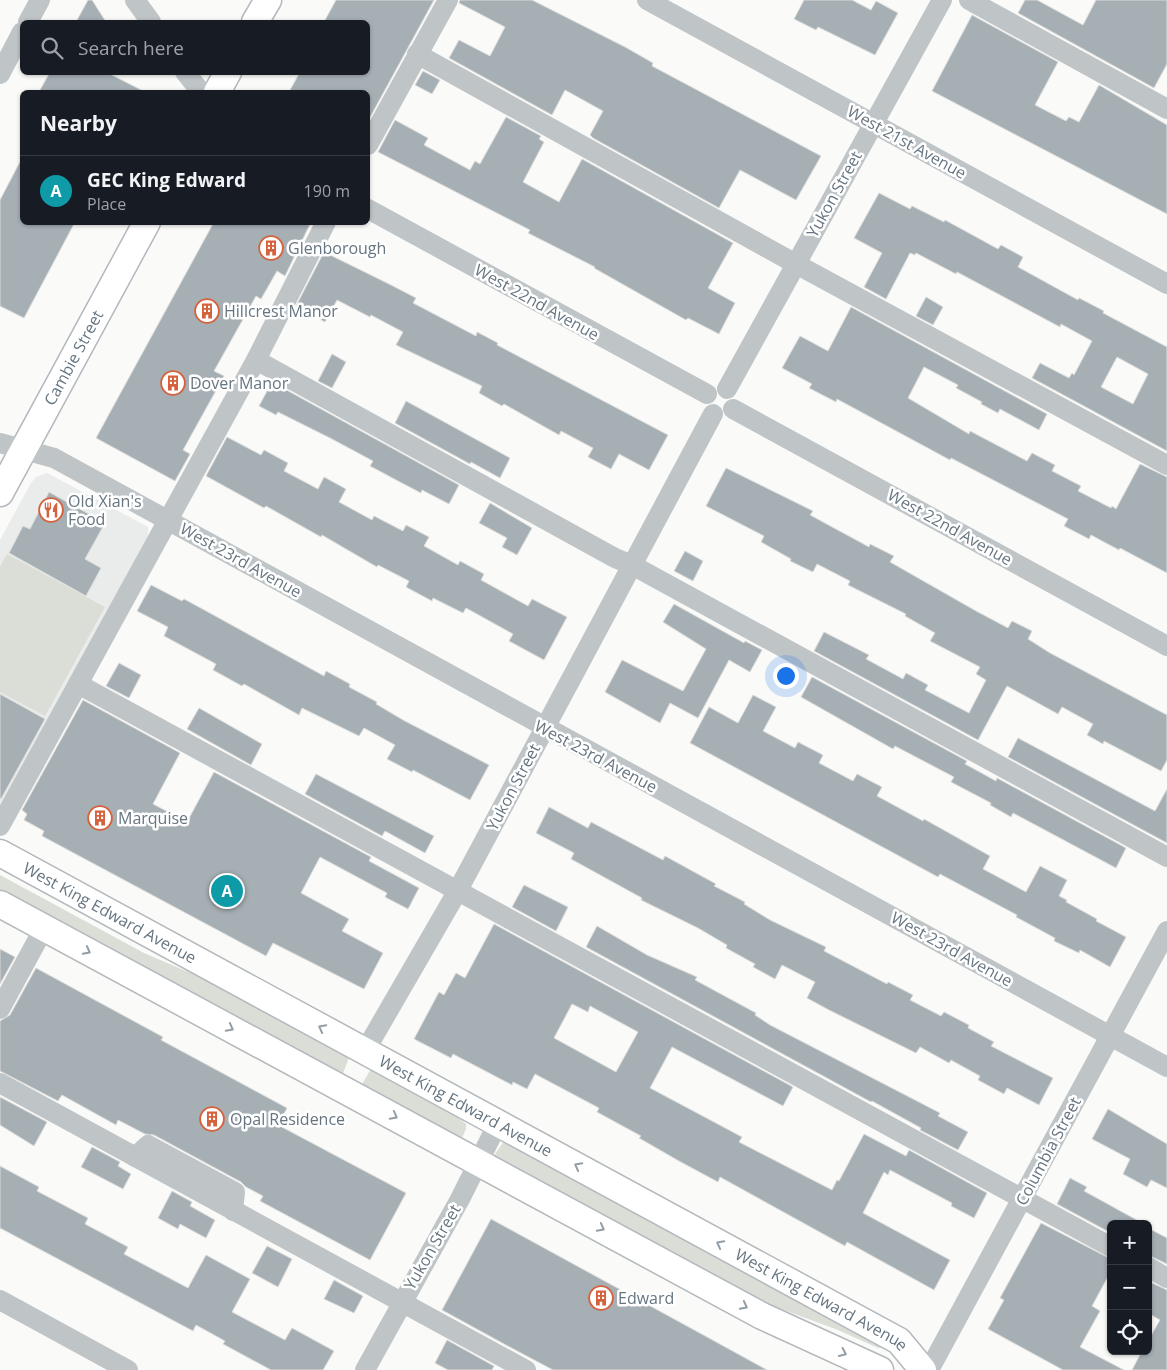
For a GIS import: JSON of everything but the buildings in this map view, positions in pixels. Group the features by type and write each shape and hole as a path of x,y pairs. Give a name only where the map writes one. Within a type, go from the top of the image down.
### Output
{"main road":[{"path":"256,20 268,0"},
{"path":"218,90 226,75"},
{"name":"Cambie Street","path":"0,492 12,447 145,225"},
{"name":"West King Edward Avenue","path":"0,853 899,1340 923,1370"},
{"name":"West King Edward Avenue","path":"0,904 762,1316 880,1370"}],"street":[{"path":"29,20 40,0"},
{"path":"135,0 149,20"},
{"path":"370,141 448,0"},
{"name":"West 21st Avenue","path":"647,0 1167,284"},
{"name":"Yukon Street","path":"727,389 942,0"},
{"path":"969,0 1167,109"},
{"path":"0,74 20,36"},
{"path":"417,54 796,264 1167,465"},
{"path":"187,75 199,90"},
{"name":"West 22nd Avenue","path":"370,210 707,394"},
{"path":"0,826 256,360 324,225"},
{"path":"256,360 606,553 632,565 1167,857"},
{"path":"718,387 727,389 735,400 733,409 722,416 713,414 706,403 707,394 718,387"},
{"name":"West 22nd Avenue","path":"733,409 1167,646"},
{"name":"Yukon Street","path":"365,1051 457,892 713,414"},
{"name":"West 23rd Avenue","path":"12,447 54,458 168,519 544,728 1167,1067"},
{"path":"78,684 1107,1245"},
{"path":"0,1009 44,928"},
{"name":"Columbia Street","path":"929,1370 1167,931"},
{"path":"0,1084 526,1370"},
{"name":"Yukon Street","path":"365,1370 498,1123"},
{"path":"1152,1269 1167,1278"},
{"path":"0,1300 128,1370"}],"shaded area":[{"path":"47,473 148,527 148,538 0,811 0,540 31,483 36,477"},
{"path":"7,554 105,607 45,716 0,692 0,567"},
{"path":"0,875 144,953 235,992 350,1055 342,1076 0,894"},
{"path":"371,1069 448,1109 466,1124 461,1140 361,1086"},
{"path":"504,1141 885,1347 878,1348 838,1330 762,1302 495,1159 495,1154"}],"place":[{"name":"Glenborough","path":"271,248"},
{"name":"Hillcrest Manor","path":"207,311"},
{"name":"Dover Manor","path":"173,383"},
{"name":"Old Xian's Food","path":"51,510"},
{"name":"Marquise","path":"100,818"},
{"name":"GEC King Edward","path":"227,891"},
{"name":"Opal Residence","path":"212,1119"},
{"name":"Edward","path":"601,1298"}]}
